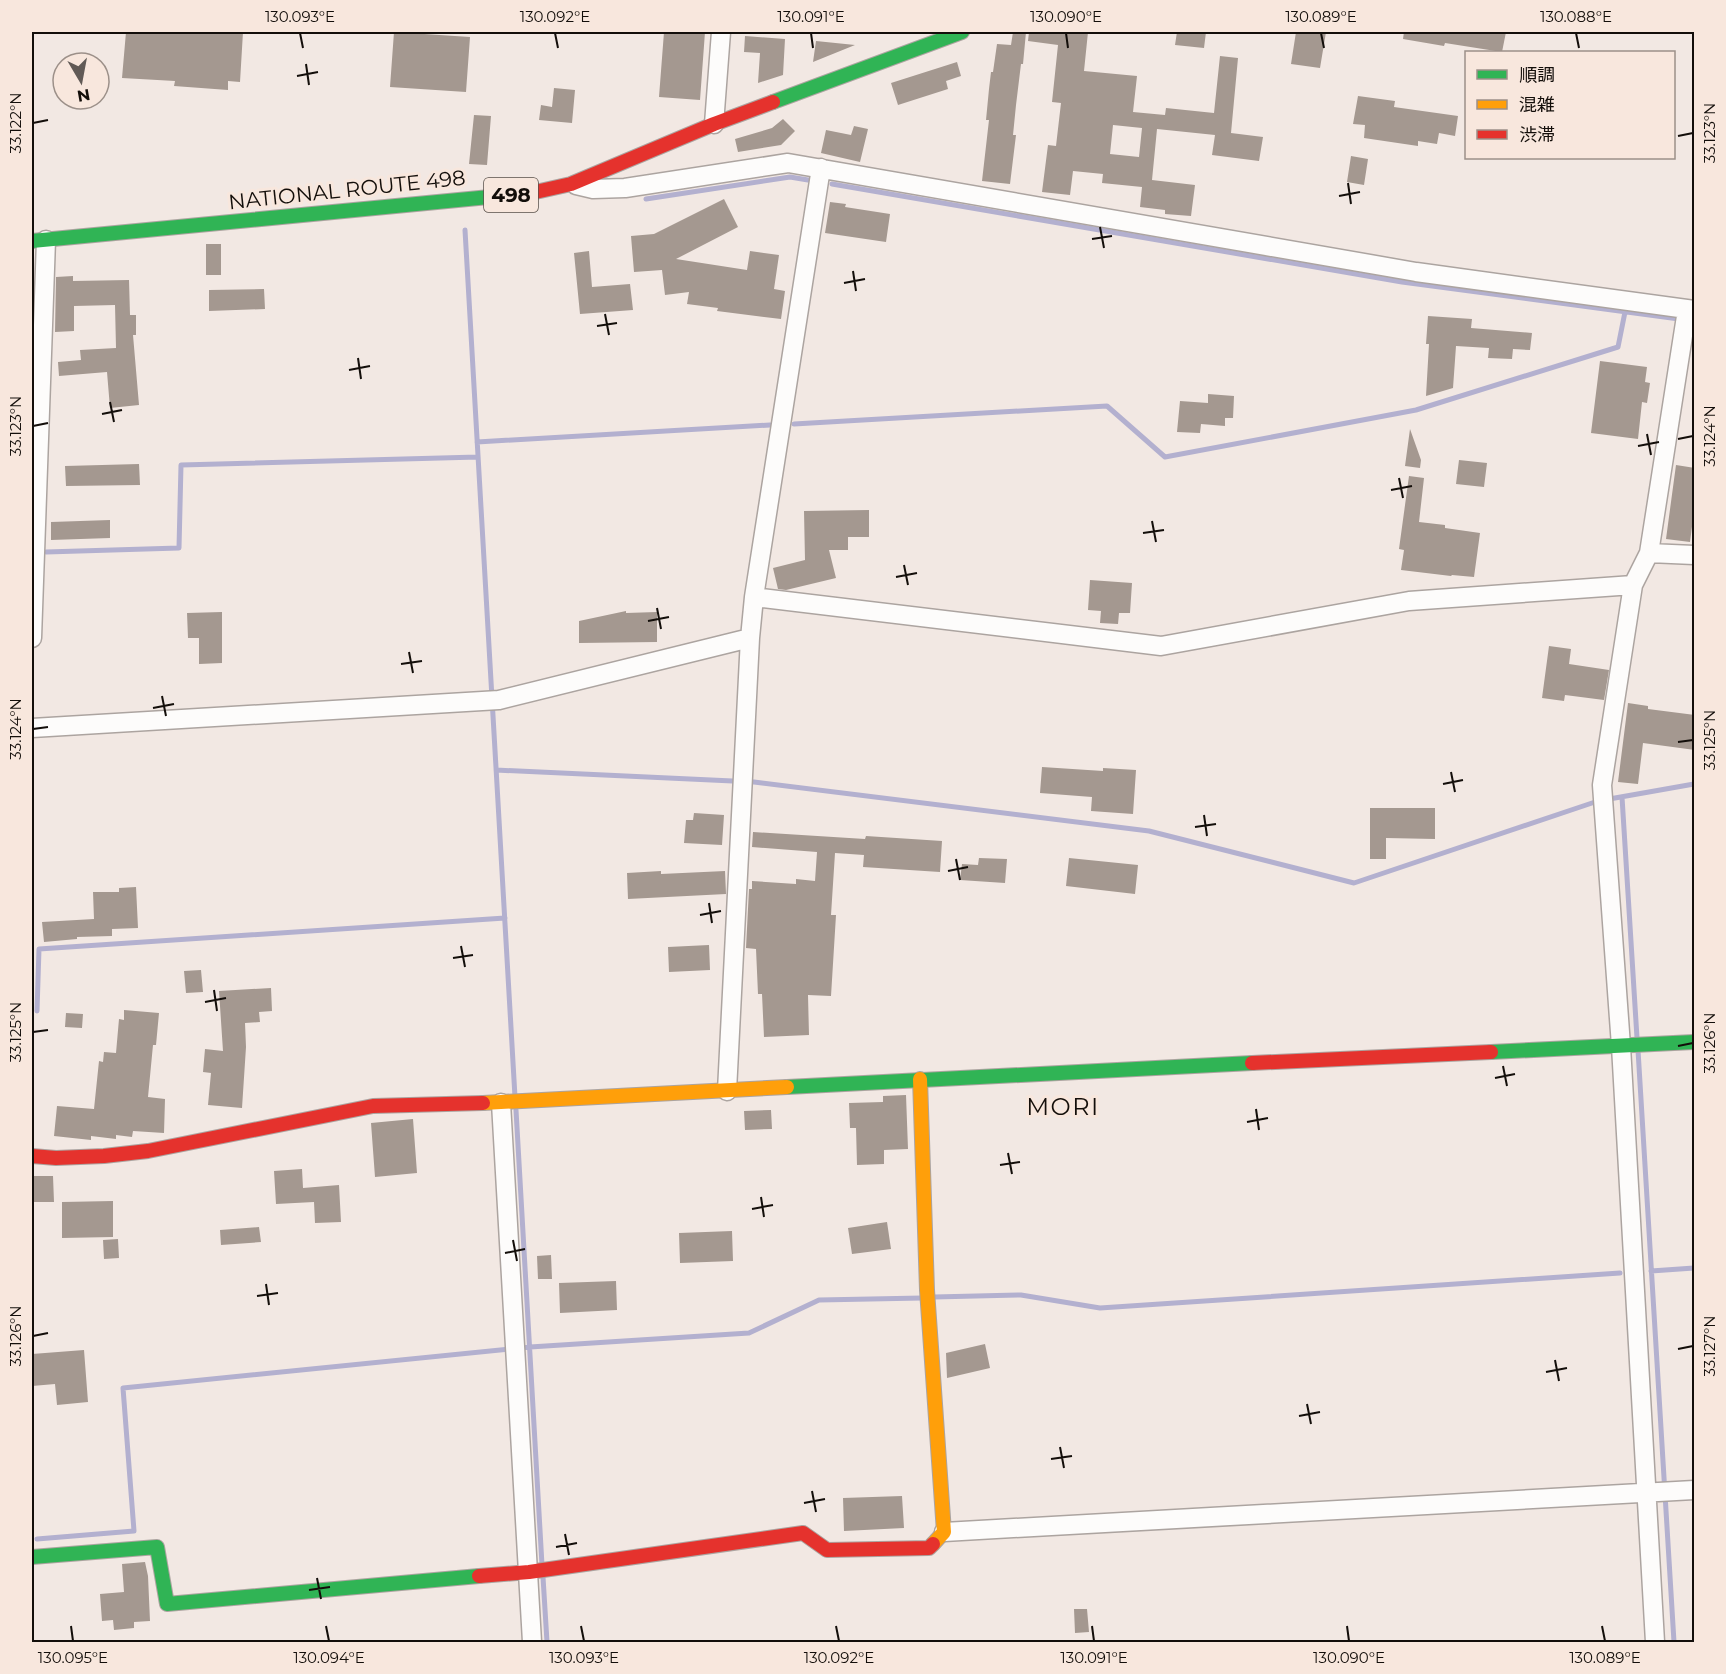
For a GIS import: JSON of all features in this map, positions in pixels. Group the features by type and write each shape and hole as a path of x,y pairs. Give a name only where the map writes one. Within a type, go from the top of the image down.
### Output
{"main road":[{"name":"NATIONAL ROUTE 498","path":"39,240 527,194 571,184 714,124 962,32"},
{"path":"32,1156 56,1158 104,1156 148,1151 373,1106 525,1102 1695,1042"},
{"path":"32,1557 157,1547 167,1604 529,1572 803,1533 827,1550 929,1548 944,1532 927,1290 920,1080"}],"street":[{"path":"714,124 721,32"},
{"path":"571,184 593,189 625,188 788,164 1416,272 1688,315 1648,554 1633,585 1602,785 1621,1046 1655,1642"},
{"path":"727,1090 754,597 821,168"},
{"path":"32,638 39,240"},
{"path":"1648,554 1695,555"},
{"path":"754,597 1161,646 1409,601 1633,585"},
{"path":"32,728 493,700 750,639"},
{"path":"501,1103 532,1642"},
{"path":"944,1532 1687,1491"}],"building":[{"path":"126,32 243,32 240,82 228,81 228,90 174,86 175,81 122,78"},
{"path":"394,32 470,37 466,92 390,87"},
{"path":"664,32 705,32 700,100 659,97"},
{"path":"1013,32 1026,32 1016,105 1013,135 1016,135 1010,184 982,181 989,120 986,120 991,72 993,72 997,44 1011,45"},
{"path":"1029,32 1088,32 1084,71 1137,76 1133,112 1165,115 1166,108 1214,113 1220,56 1238,58 1231,133 1263,137 1259,161 1212,155 1215,135 1157,129 1152,180 1195,185 1191,216 1165,214 1165,210 1140,207 1142,187 1102,183 1103,174 1073,171 1070,195 1042,192 1048,145 1056,146 1061,103 1052,102 1058,45 1028,41","holes":["1113,125 1142,128 1139,157 1110,154"]},
{"path":"1177,32 1206,32 1204,48 1175,45"},
{"path":"1296,32 1326,32 1320,68 1291,64"},
{"path":"1404,32 1506,32 1502,51 1445,43 1444,46 1403,39"},
{"path":"745,36 785,39 783,75 758,83 760,53 744,52"},
{"path":"816,41 855,45 813,62"},
{"path":"957,62 961,76 946,81 948,89 898,105 891,83"},
{"path":"554,88 575,90 572,123 539,120 541,105 552,107"},
{"path":"1358,96 1395,101 1394,107 1458,116 1455,136 1439,133 1437,144 1418,141 1418,146 1364,138 1365,125 1353,124"},
{"path":"474,115 491,116 487,165 469,164"},
{"path":"783,119 795,131 781,145 738,152 735,139 772,128"},
{"path":"854,126 868,129 860,162 821,153 826,130 851,135"},
{"path":"1351,156 1368,159 1364,185 1347,182"},
{"path":"724,199 738,227 676,259 747,270 750,251 779,255 774,289 785,291 781,319 717,311 718,308 687,304 689,292 665,295 662,270 634,272 631,236 654,234"},
{"path":"830,202 846,204 845,207 890,214 886,242 825,233"},
{"path":"206,244 221,244 221,275 206,275"},
{"path":"589,251 592,287 630,284 633,310 580,314 574,253"},
{"path":"73,276 73,281 129,280 130,315 136,315 136,335 133,335 139,405 110,408 107,372 59,376 58,362 81,360 80,350 116,348 115,305 74,306 74,331 55,332 56,277"},
{"path":"264,289 265,309 209,311 209,290"},
{"path":"1428,316 1472,319 1471,328 1532,333 1530,350 1513,349 1512,359 1488,358 1489,348 1456,346 1453,388 1426,396"},
{"path":"1600,361 1647,367 1645,382 1650,383 1647,403 1642,402 1638,439 1591,433"},
{"path":"1208,394 1234,396 1233,418 1225,418 1225,426 1201,424 1200,433 1177,432 1180,401 1208,403"},
{"path":"1410,429 1421,460 1420,468 1405,466"},
{"path":"1459,460 1487,463 1484,487 1456,484"},
{"path":"139,464 140,485 66,486 65,466"},
{"path":"1676,465 1695,468 1695,504 1690,542 1666,539"},
{"path":"1409,476 1424,478 1419,522 1480,533 1474,577 1401,570 1404,550 1399,549"},
{"path":"869,510 869,537 848,537 848,550 829,550 836,578 786,590 778,589 773,568 805,560 804,511"},
{"path":"110,520 110,538 51,540 51,522"},
{"path":"1090,580 1132,583 1130,613 1119,613 1118,624 1100,623 1101,611 1088,610"},
{"path":"626,611 626,613 657,612 657,642 579,643 579,621"},
{"path":"222,612 222,663 199,664 199,638 188,638 187,613"},
{"path":"1549,646 1571,649 1569,664 1609,670 1604,700 1565,695 1564,701 1542,698"},
{"path":"1628,703 1648,706 1648,709 1695,715 1695,750 1643,743 1638,784 1618,782"},
{"path":"1042,767 1103,771 1103,768 1136,770 1133,814 1091,811 1092,797 1040,793"},
{"path":"1370,808 1435,808 1435,839 1386,838 1386,859 1370,859"},
{"path":"694,813 724,815 722,845 684,843 686,820 693,820"},
{"path":"753,832 942,841 940,872 863,867 864,855 835,853 831,915 836,915 831,996 808,995 809,1035 764,1037 762,994 758,994 756,949 746,948 749,889 752,889 752,881 796,884 796,879 815,881 817,852 752,847"},
{"path":"979,858 1007,859 1005,883 960,880 962,864 978,865"},
{"path":"1069,858 1138,865 1135,894 1066,886"},
{"path":"661,871 661,874 725,871 726,894 628,899 627,873"},
{"path":"136,887 138,928 112,929 112,936 77,937 77,939 44,942 42,922 94,919 93,892 119,892 119,888"},
{"path":"709,945 710,970 669,972 668,947"},
{"path":"201,970 203,992 186,993 184,971"},
{"path":"271,988 272,1011 259,1012 260,1022 245,1023 246,1047 242,1108 208,1105 211,1073 203,1072 205,1049 223,1051 219,991"},
{"path":"124,1010 159,1013 148,1097 165,1099 164,1133 133,1131 132,1137 116,1135 116,1139 91,1136 91,1140 54,1136 57,1106 94,1109 99,1061 103,1062 104,1052 116,1053 119,1019 124,1020"},
{"path":"66,1013 83,1014 82,1028 65,1027"},
{"path":"906,1095 908,1149 884,1150 884,1164 857,1165 856,1128 850,1128 849,1103 883,1102 883,1096"},
{"path":"771,1110 772,1129 745,1130 744,1111"},
{"path":"413,1119 417,1173 375,1177 371,1123"},
{"path":"302,1169 303,1188 339,1185 341,1222 315,1223 314,1202 276,1204 274,1171"},
{"path":"32,1176 53,1176 54,1202 32,1202"},
{"path":"113,1201 113,1237 62,1238 62,1202"},
{"path":"887,1222 891,1249 852,1254 848,1228"},
{"path":"259,1227 261,1242 221,1245 220,1230"},
{"path":"732,1231 733,1261 680,1263 679,1233"},
{"path":"118,1239 119,1258 104,1259 103,1240"},
{"path":"551,1255 552,1279 538,1279 537,1256"},
{"path":"616,1281 617,1310 560,1313 559,1283"},
{"path":"985,1344 990,1368 947,1378 946,1353"},
{"path":"84,1350 88,1402 57,1405 55,1384 32,1386 32,1354"},
{"path":"902,1496 904,1528 844,1531 843,1498"},
{"path":"145,1562 148,1576 150,1621 134,1622 134,1628 114,1630 113,1620 102,1621 100,1594 124,1592 122,1564"},
{"path":"1074,1609 1087,1609 1089,1632 1075,1633"}],"waterway":[{"path":"646,199 790,177 808,180"},
{"path":"832,184 1402,282 1694,321"},
{"path":"465,230 515,1097"},
{"path":"794,424 1107,406 1165,457 1416,410 1618,347 1625,312"},
{"path":"477,442 770,425"},
{"path":"46,552 179,548 181,465 478,457"},
{"path":"496,770 754,782 1149,831 1354,883 1598,801 1694,784"},
{"path":"1622,797 1637,1038"},
{"path":"37,1011 39,949 505,918"},
{"path":"1638,1050 1674,1642"},
{"path":"516,1110 542,1565"},
{"path":"1651,1271 1694,1268"},
{"path":"934,1297 1021,1295 1100,1308 1620,1273"},
{"path":"37,1539 134,1531 123,1388 530,1347 749,1333 819,1300 922,1298"},
{"path":"543,1577 547,1642"}],"traffic: fast":[{"path":"773,102 962,32"},
{"path":"32,241 531,193"},
{"path":"1491,1052 1694,1042"},
{"path":"787,1087 1252,1063"},
{"path":"32,1557 157,1547 167,1604 479,1576"}],"traffic: slow":[{"path":"920,1079 927,1290 944,1532 933,1544"},
{"path":"483,1103 787,1087"}],"traffic: jam":[{"path":"531,193 571,184 714,124 773,102"},
{"path":"1252,1063 1491,1052"},
{"path":"32,1156 56,1158 104,1156 148,1151 373,1106 483,1103"},
{"path":"479,1576 529,1572 803,1533 827,1550 929,1548 933,1544"}],"district":[{"name":"MORI","path":"1063,1107"}]}
